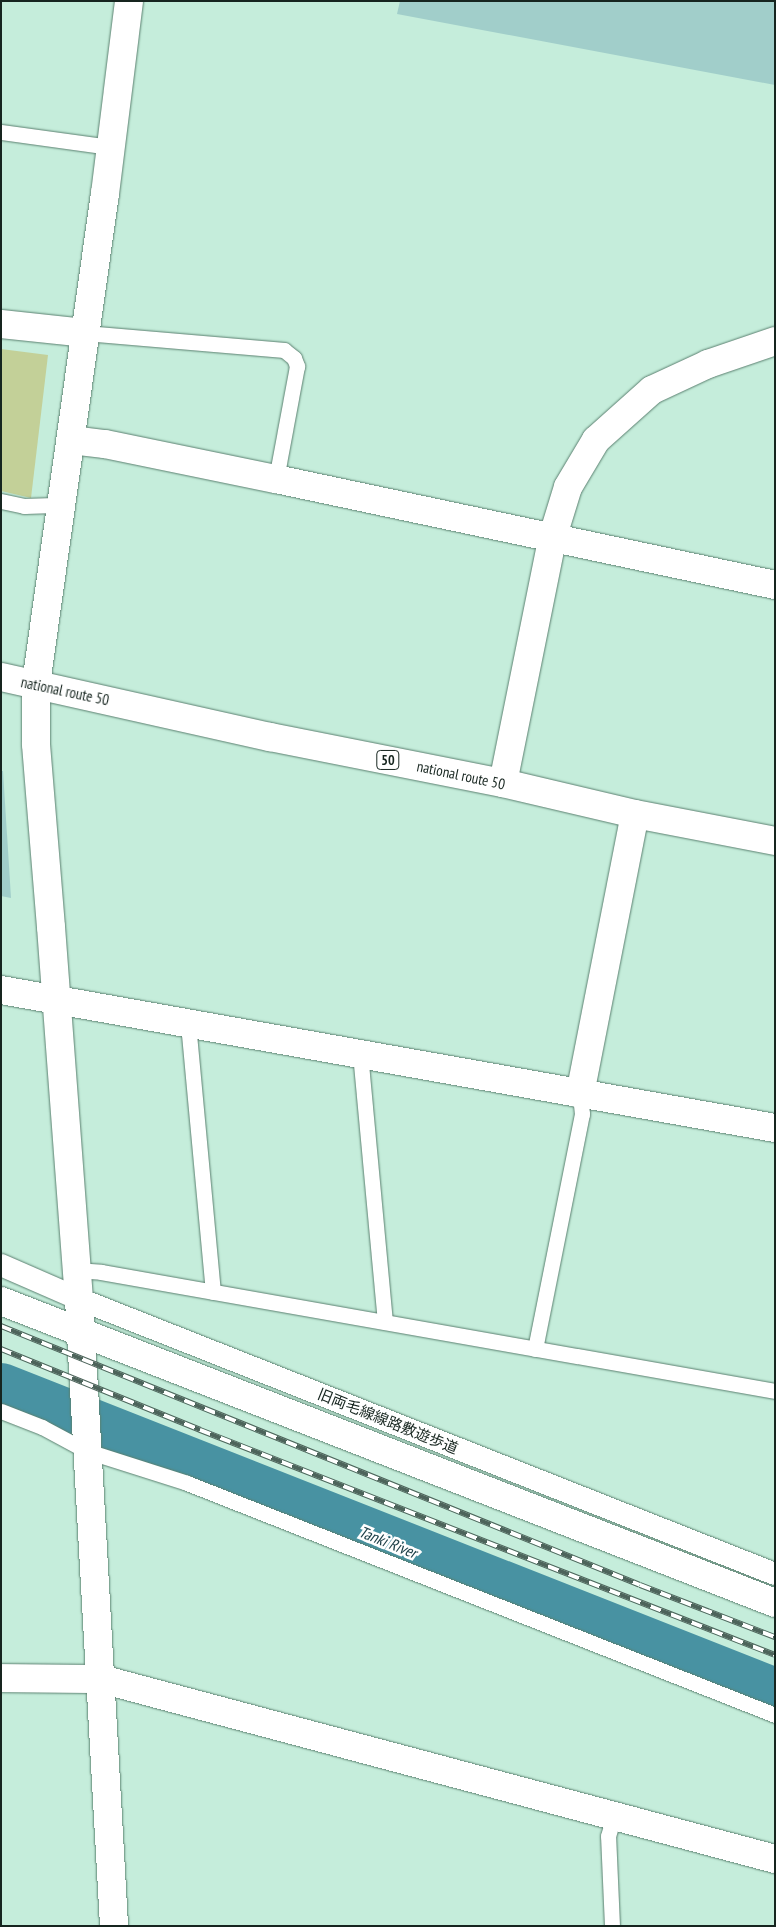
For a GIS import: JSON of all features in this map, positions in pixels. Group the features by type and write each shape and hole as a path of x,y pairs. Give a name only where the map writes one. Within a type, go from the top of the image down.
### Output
{"main road":[{"path":"114,1926 79,1298 75,1270 36,744 36,684 71,440 129,1"},
{"path":"1,324 85,333"},
{"path":"503,783 552,539 568,487 596,440 652,390 708,364 775,341"},
{"path":"71,440 105,444 775,585"},
{"name":"national route 50","path":"1,677 270,737 503,783 635,814 775,841"},
{"path":"580,1094 635,814"},
{"path":"1,990 56,998 775,1128"},
{"path":"1,1301 775,1603"},
{"path":"1,1678 101,1679 775,1859"}],"street":[{"name":"旧両毛線線路敷遊歩道","path":"1,1265 79,1298 775,1574"}],"lane":[{"path":"1,132 110,147"},
{"path":"85,333 284,350 294,358 297,366 276,480"},
{"path":"1,501 24,506 62,505"},
{"path":"191,1023 189,1034 212,1292"},
{"path":"360,1053 385,1322"},
{"path":"535,1348 582,1114 580,1094"},
{"path":"75,1270 101,1272 775,1391"},
{"path":"1,1411 775,1716"},
{"path":"612,1926 608,1836 614,1816"}],"green space":[{"path":"1,349 48,355 31,498 1,491"}],"building":[{"path":"400,1 775,1 775,85 397,14"},
{"path":"1,771 3,771 11,898 1,896"}],"waterway":[{"name":"Tanki River","path":"1,1389 775,1694"}],"railway":[{"path":"1,1326 640,1585 775,1637"},
{"path":"1,1349 200,1430 775,1655"}]}
